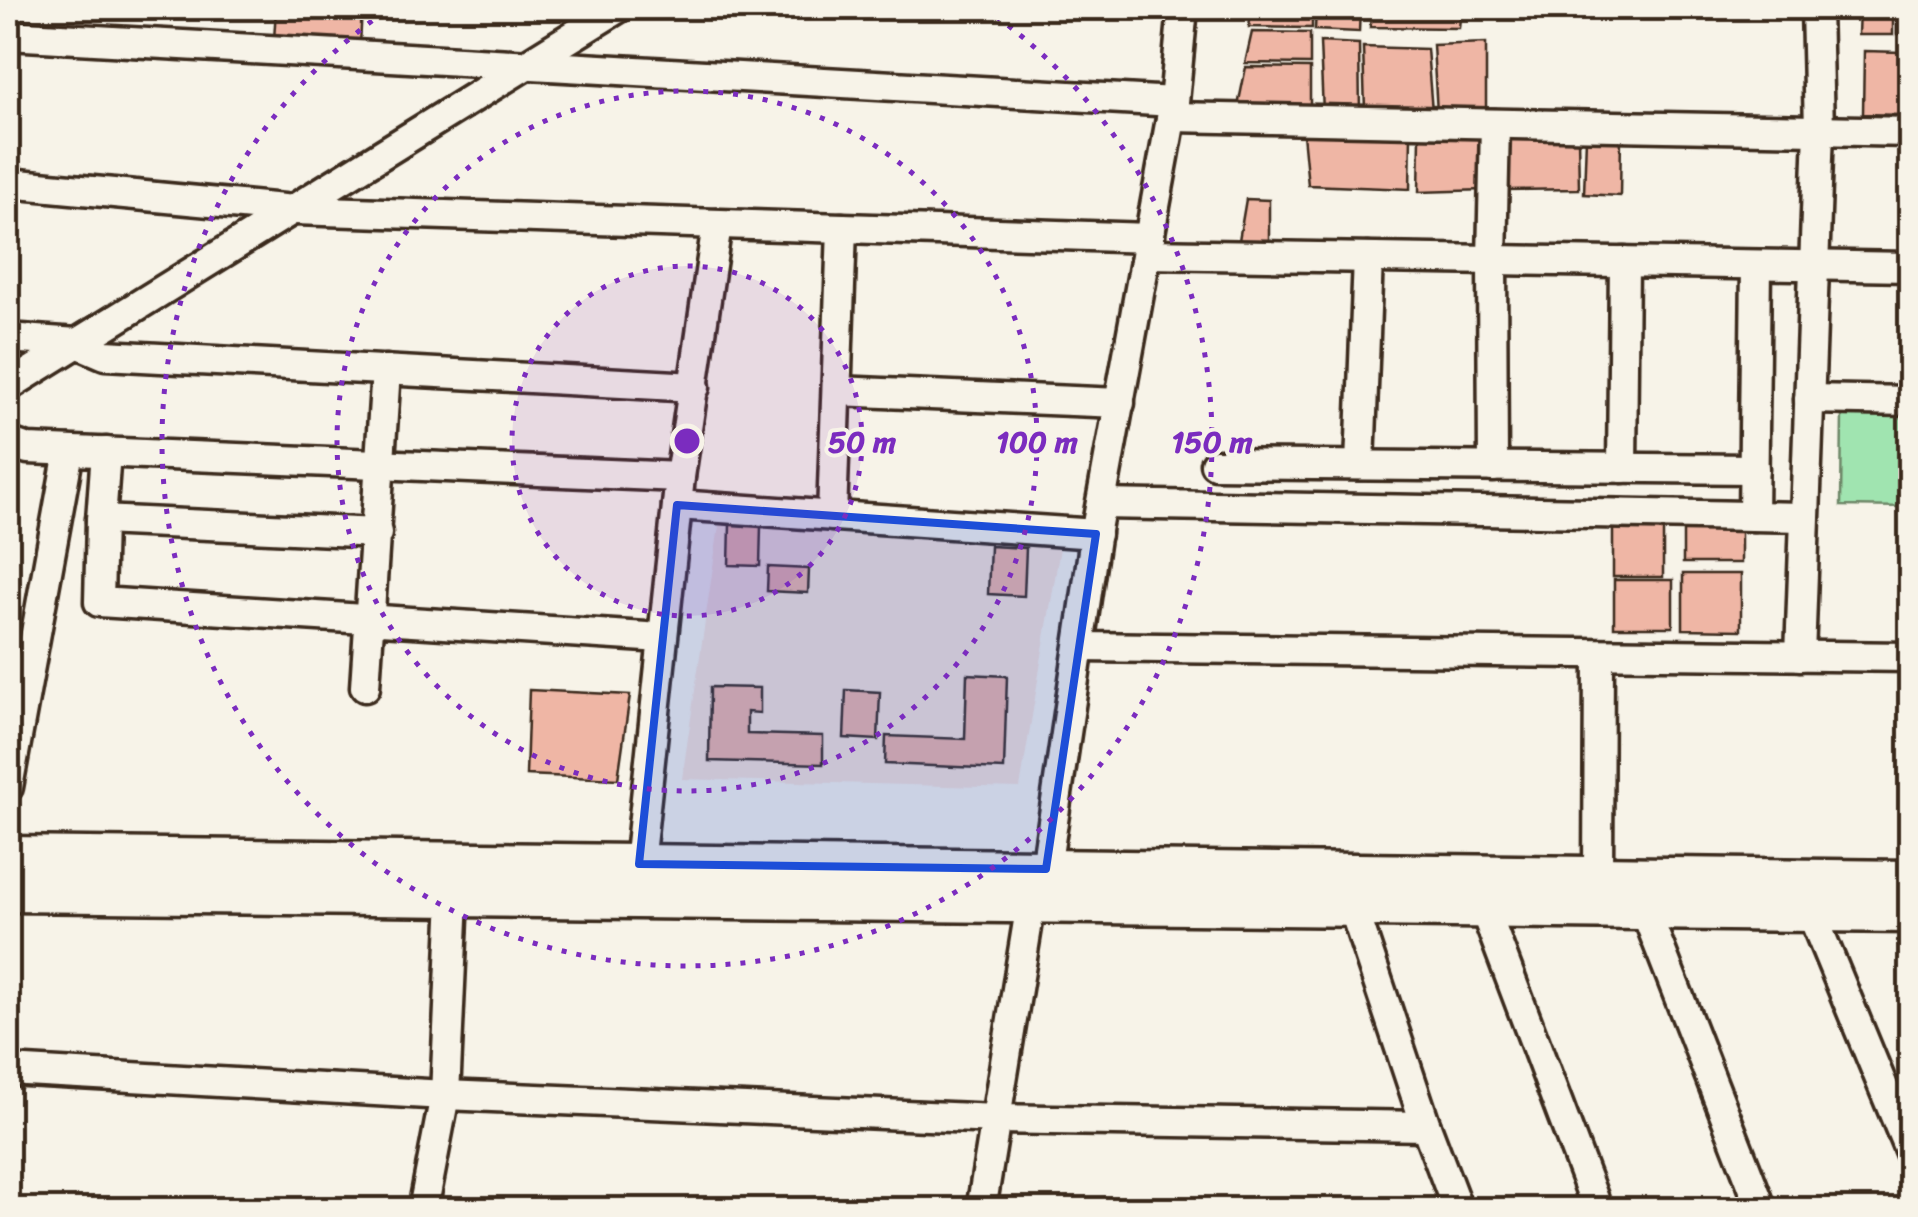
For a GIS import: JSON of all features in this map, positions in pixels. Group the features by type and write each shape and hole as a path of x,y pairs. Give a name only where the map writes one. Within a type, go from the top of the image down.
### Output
{"main road":[{"path":"8,856 640,864 1352,907 1910,913"},
{"path":"8,892 454,897 1598,876 1910,880"}],"street":[{"path":"8,386 618,8"},
{"path":"980,1210 1173,110 1183,8"},
{"path":"1800,656 1819,130 1816,8"},
{"path":"8,35 525,64 1173,110 1496,124 1910,132"},
{"path":"1494,467 1492,260 1496,124"},
{"path":"8,182 294,210 842,228 1368,258 1910,267"},
{"path":"640,864 678,491 717,224"},
{"path":"832,516 842,228"},
{"path":"1360,465 1368,258"},
{"path":"1622,468 1624,262"},
{"path":"1754,516 1756,265"},
{"path":"8,338 78,344 106,355 694,387"},
{"path":"365,687 386,370"},
{"path":"837,391 1120,402"},
{"path":"1809,399 1910,400"},
{"path":"8,442 28,449 381,464 678,491 832,516 1096,534"},
{"path":"8,788 69,451"},
{"path":"106,452 99,602 662,638"},
{"path":"1215,464 1754,469"},
{"path":"1101,504 1804,517"},
{"path":"101,520 376,533"},
{"path":"1080,647 1910,657"},
{"path":"1598,876 1599,654"},
{"path":"423,1210 445,1095 454,897"},
{"path":"1352,907 1458,1210"},
{"path":"1484,908 1598,1210"},
{"path":"1645,910 1762,1210"},
{"path":"1811,912 1910,1152"},
{"path":"8,1070 445,1095 996,1119 1426,1126"}],"highlighted area":[{"path":"677,505 1096,534 1046,869 639,864"}],"shaded area":[{"path":"720,519 1061,542 1020,788 682,779"}],"green space":[{"path":"1842,411 1910,412 1910,507 1841,506"}],"building":[{"path":"276,8 362,8 360,45 274,40"},
{"path":"1252,8 1312,8 1312,28 1249,27"},
{"path":"1316,8 1360,8 1359,32 1315,30"},
{"path":"1371,8 1461,8 1459,28 1370,27"},
{"path":"1859,8 1893,8 1893,35 1858,35"},
{"path":"1897,8 1910,8 1910,34 1897,34"},
{"path":"1252,32 1310,33 1310,64 1245,63"},
{"path":"1320,42 1359,44 1360,114 1323,112"},
{"path":"1486,43 1486,114 1437,113 1433,45"},
{"path":"1363,47 1427,49 1432,112 1365,110"},
{"path":"1864,51 1902,52 1901,115 1863,114"},
{"path":"1246,67 1310,68 1310,107 1238,106"},
{"path":"1303,134 1411,134 1410,189 1308,185"},
{"path":"1480,134 1485,190 1419,192 1420,136"},
{"path":"1502,134 1578,136 1579,189 1506,190"},
{"path":"1621,137 1620,196 1584,194 1586,138"},
{"path":"1246,199 1269,200 1269,246 1238,246"},
{"path":"1683,519 1741,519 1741,563 1683,563"},
{"path":"1613,521 1663,522 1663,577 1613,577"},
{"path":"730,524 761,525 760,566 729,565"},
{"path":"990,546 1026,548 1024,596 988,594"},
{"path":"768,567 809,569 808,593 767,591"},
{"path":"1683,574 1741,574 1741,630 1683,629"},
{"path":"1614,580 1673,580 1673,627 1614,627"},
{"path":"967,674 1007,676 1004,769 885,764 886,736 965,739"},
{"path":"710,687 760,688 760,713 747,712 747,734 823,736 823,764 709,761"},
{"path":"529,690 630,695 618,779 526,775"},
{"path":"846,690 880,692 878,740 844,738"}]}
